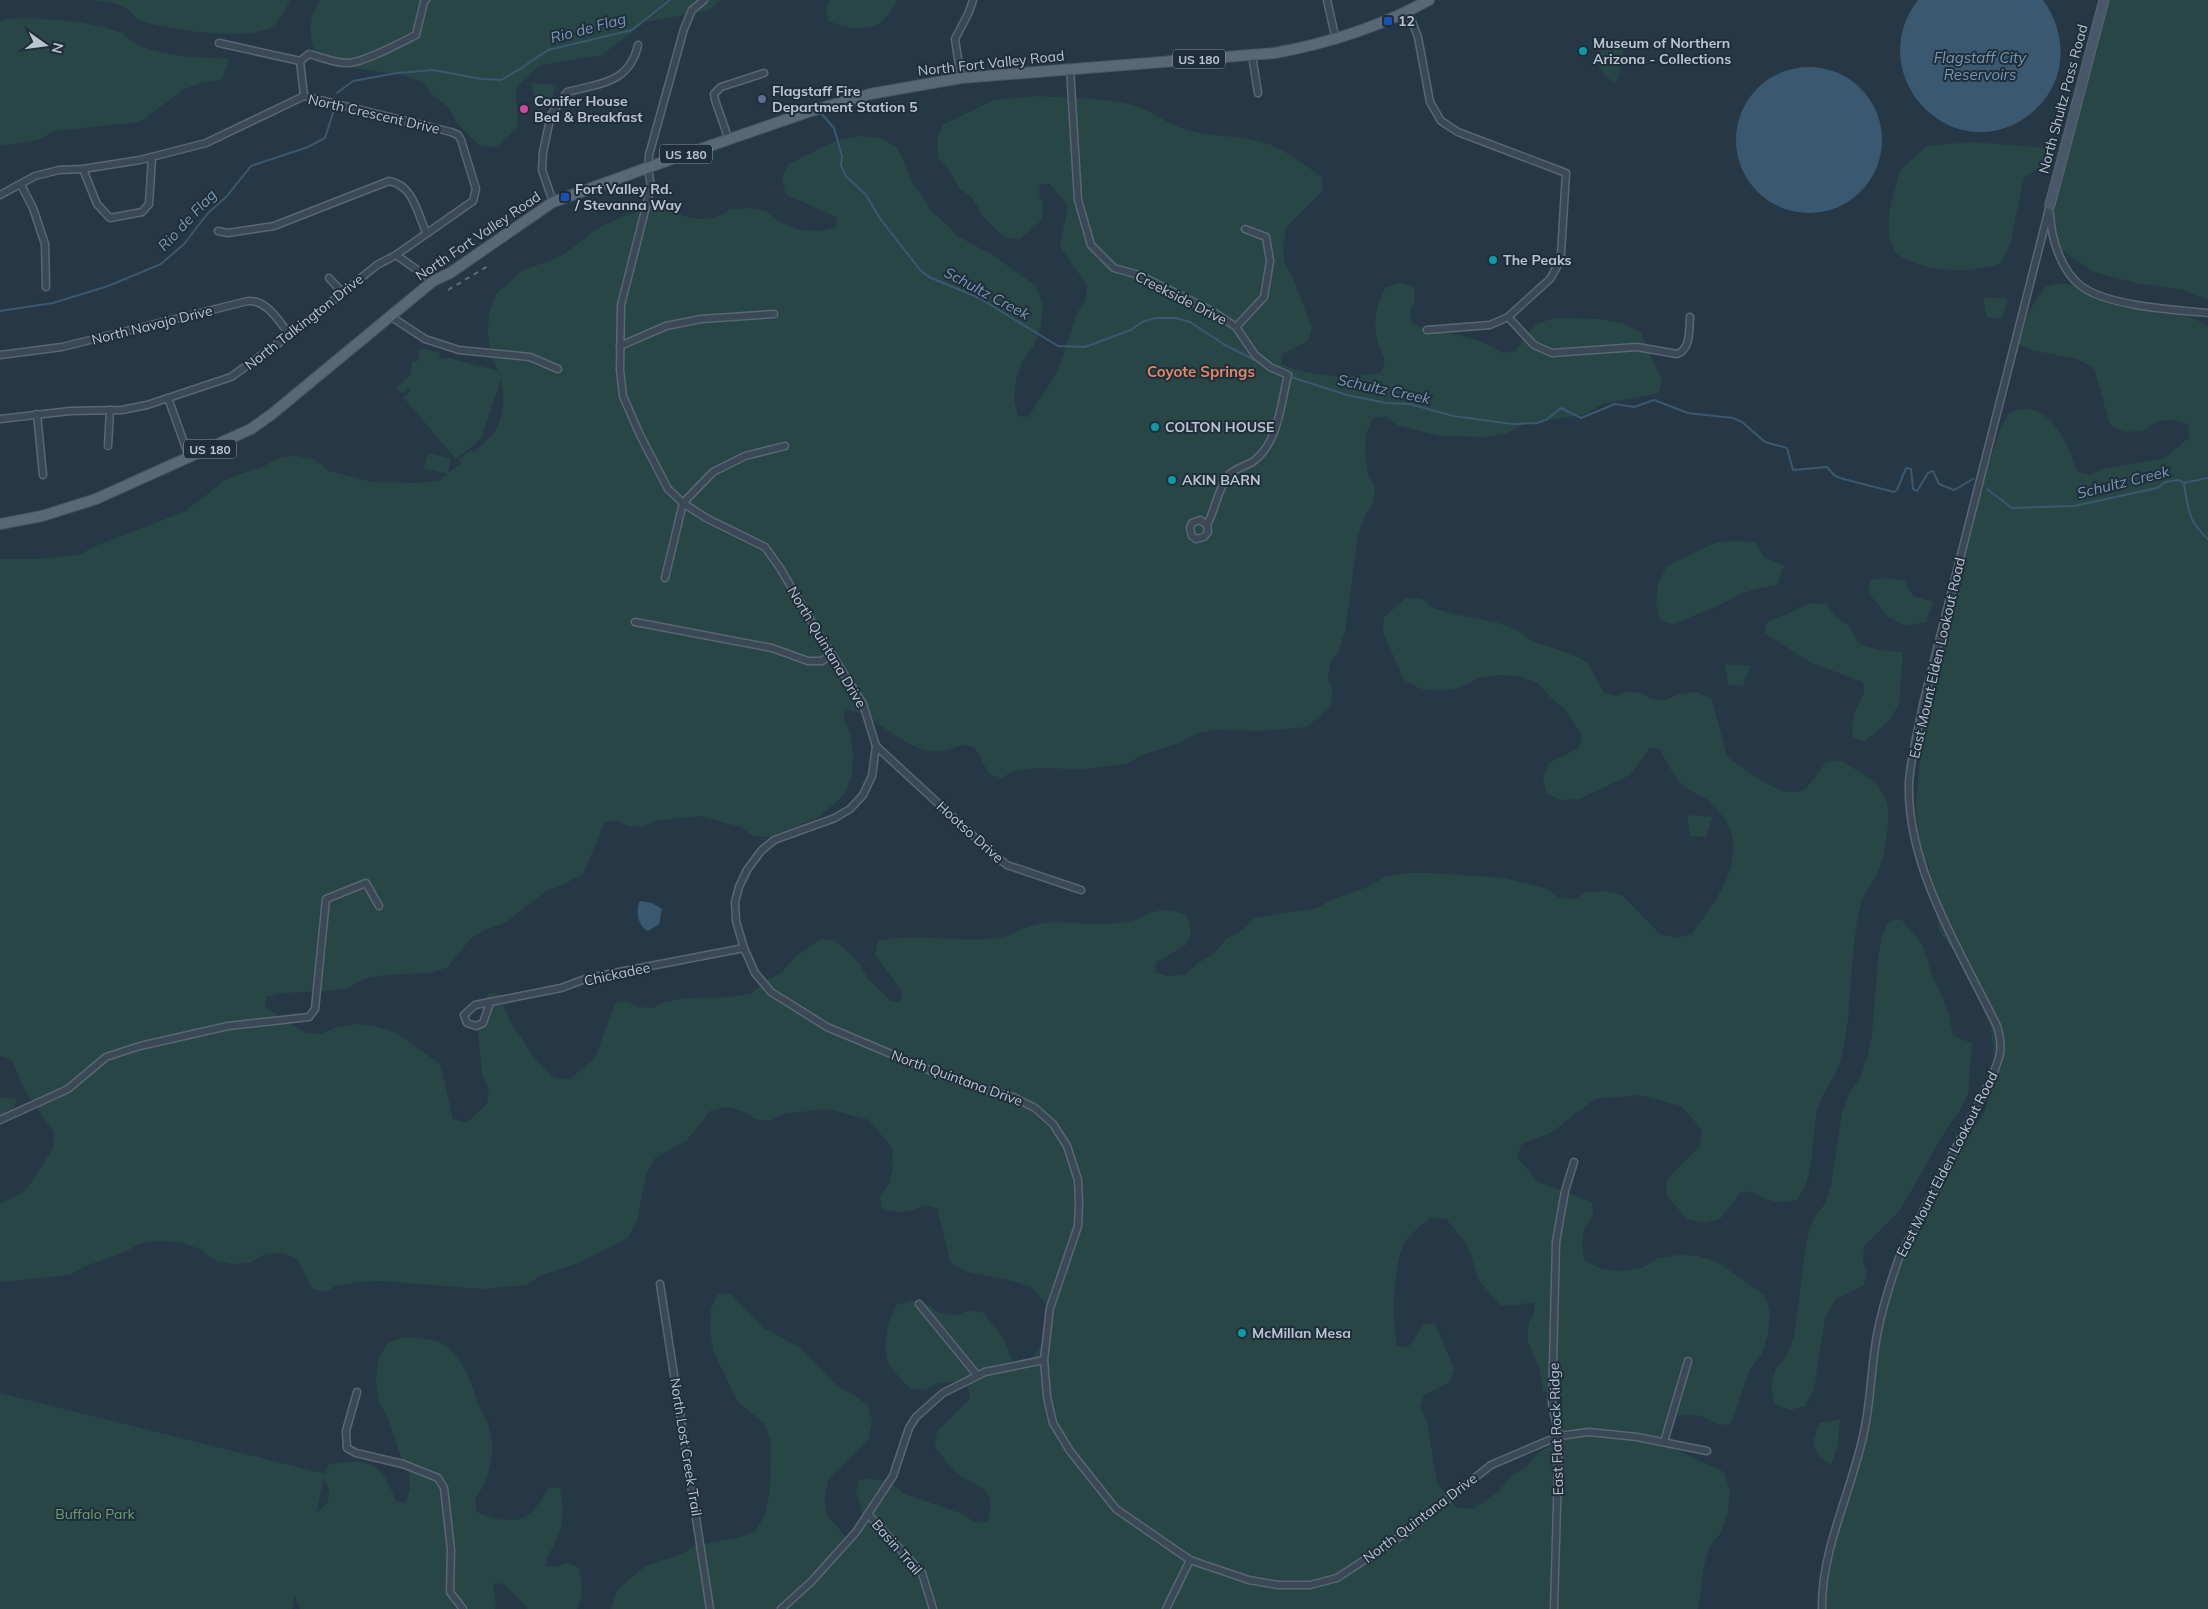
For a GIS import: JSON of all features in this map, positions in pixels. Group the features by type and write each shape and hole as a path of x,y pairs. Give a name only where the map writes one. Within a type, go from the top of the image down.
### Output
{"main road":[{"name":"North Fort Valley Road","path":"0,524 42,516 96,499 238,435 272,414 433,282 450,273 553,202 648,167 808,112 870,94 961,78 1252,55 1317,45 1384,23 1428,0"}],"street":[{"path":"300,61 309,54 349,63 364,60 406,40 416,35 426,0"},
{"name":"North Quintana Drive","path":"704,0 692,10 684,29 651,148 648,167 651,187 621,305 620,370 623,396 640,435 668,489 706,518 765,547 780,568 863,704 876,746 872,776 863,795 850,809 835,818 774,840 761,851 747,870 739,886 735,902 736,921 744,948 755,973 771,992 827,1027 941,1075 1013,1097 1035,1108 1053,1124 1067,1146 1078,1180 1078,1226 1050,1308 1044,1360 1047,1397 1053,1423 1070,1451 1116,1509 1190,1560 1242,1578 1278,1585 1310,1585 1337,1578 1404,1534 1491,1464 1559,1436 1589,1432 1664,1442 1708,1451"},
{"path":"1327,0 1336,40"},
{"name":"North Shultz Pass Road","path":"2050,205 2104,0"},
{"path":"961,78 955,39 973,2"},
{"path":"1408,12 1418,37 1430,102 1441,121 1458,132 1566,173 1561,254 1559,263 1550,279 1508,317 1490,325 1427,330"},
{"path":"220,43 300,61"},
{"path":"553,202 542,170 542,152 551,115 567,92 618,78 635,60 638,45"},
{"path":"1252,55 1258,93"},
{"path":"300,61 304,96"},
{"name":"Creekside Drive","path":"1070,68 1078,200 1091,246 1114,268 1139,275 1212,311 1236,327 1254,355 1270,367 1288,374 1268,445 1255,460 1230,473 1219,489 1213,513 1207,525"},
{"path":"729,140 714,94 721,87 764,73"},
{"name":"North Crescent Drive","path":"0,195 35,176 59,170 83,169 152,157 206,143 304,96 342,104 458,135 476,189 473,201"},
{"path":"83,169 97,204 110,218 130,215 142,212 149,204 152,157"},
{"path":"218,232 228,233 274,226 388,181 397,182 408,191 426,232"},
{"path":"21,185 33,208 45,244 46,287"},
{"name":"North Talkington Drive","path":"0,419 38,414 122,410 147,405 232,378 290,336 377,265 473,201"},
{"path":"2050,205 2051,229 2061,260 2081,286 2102,297 2170,310 2208,313"},
{"name":"East Mount Elden Lookout Road","path":"1822,1609 1824,1577 1865,1431 1878,1334 1890,1282 1904,1249 1991,1079 1999,1060 2002,1042 1997,1026 1933,896 1920,859 1912,821 1910,782 1926,692 2050,205"},
{"path":"1236,327 1264,297 1270,261 1266,237 1245,228"},
{"path":"396,254 433,282"},
{"path":"329,278 342,292"},
{"name":"North Navajo Drive","path":"0,355 62,347 248,301 261,303 290,336"},
{"path":"620,346 666,326 701,319 774,314"},
{"path":"390,316 424,339 459,350 530,358 558,369"},
{"path":"1508,317 1534,346 1552,353 1637,347 1677,354 1685,349 1688,343 1690,317"},
{"path":"168,398 187,451"},
{"path":"108,446 110,410"},
{"path":"38,414 43,475"},
{"path":"665,578 684,503 713,472 745,456 785,446"},
{"path":"635,622 772,648 808,661 822,662 832,654"},
{"name":"Hootso Drive","path":"876,746 1007,865 1081,890"},
{"path":"0,1120 68,1089 106,1057 140,1046 228,1026 309,1017 315,1009 326,899 366,882 379,906"},
{"name":"Chickadee","path":"490,1003 561,988 588,978 744,948"},
{"name":"East Flat Rock Ridge","path":"1554,1609 1559,1436 1552,1404 1556,1242 1565,1191 1574,1162"},
{"name":"North Lost Creek Trail","path":"660,1284 710,1609"},
{"path":"919,1304 977,1376"},
{"path":"781,1609 811,1582 856,1532 893,1476 909,1428 916,1417 943,1393 977,1376 1014,1364 1044,1360"},
{"path":"1664,1442 1688,1361"},
{"path":"357,1392 346,1431 347,1448 356,1453 403,1464 428,1473 438,1478 444,1488 451,1550 450,1592 463,1609"},
{"name":"Basin Trail","path":"868,1514 922,1573 933,1609"},
{"path":"1166,1609 1190,1560"}],"green space":[{"path":"95,0 290,0 281,17 273,26 263,31 229,34 188,31 152,24 140,20 122,6"},
{"path":"320,0 722,0 707,11 645,22 602,55 540,65 516,87 517,128 496,147 480,146 457,123 448,107 434,96 422,82 403,75 333,65 316,56 310,27"},
{"path":"831,0 898,0 881,22 868,27 854,28 828,21 826,8"},
{"path":"2108,0 2208,0 2208,300 2184,290 2136,283 2094,272 2049,241 2043,222 2044,202 2051,181 2062,167 2087,56 2101,30"},
{"path":"30,18 80,22 103,27 122,33 137,45 179,56 229,59 222,79 184,89 140,122 54,131 38,140 0,146 0,22 7,19"},
{"path":"1625,38 1622,64 1616,84 1604,75 1597,62 1604,42"},
{"path":"531,83 556,85 550,105 535,103"},
{"path":"1037,96 1087,98 1124,103 1143,109 1187,130 1250,139 1268,144 1292,156 1322,177 1323,190 1287,226 1283,243 1284,262 1293,278 1312,328 1308,341 1282,354 1281,364 1305,372 1331,376 1357,376 1382,372 1385,360 1378,341 1375,323 1378,306 1386,287 1402,283 1414,287 1415,300 1410,310 1411,323 1469,338 1502,353 1515,351 1535,325 1553,318 1601,319 1624,324 1641,333 1662,381 1659,393 1602,404 1586,414 1524,424 1508,433 1488,437 1440,436 1397,425 1386,416 1373,418 1366,433 1365,453 1368,474 1375,487 1373,503 1365,515 1358,535 1345,632 1338,652 1330,664 1328,679 1332,690 1331,705 1307,727 1263,731 1215,730 1195,734 1179,743 1142,755 1126,764 1083,769 1035,768 1014,771 1001,778 989,774 975,748 963,744 937,751 915,747 859,713 845,709 844,719 850,733 853,754 852,774 845,794 818,818 768,837 753,836 741,827 699,816 655,821 642,827 627,826 617,820 605,822 583,874 548,890 505,923 487,929 471,938 448,967 430,973 384,975 364,979 348,988 281,993 266,997 265,1007 306,1033 321,1034 334,1028 355,1024 375,1026 395,1032 440,1064 453,1119 466,1123 487,1104 489,1089 482,1075 478,1031 483,1008 489,993 499,994 512,1026 532,1056 555,1078 570,1079 595,1058 615,1003 628,1001 637,1007 652,1008 666,1002 686,998 732,997 752,993 766,981 782,972 794,958 820,939 835,940 859,963 868,979 891,1001 901,1002 902,992 875,954 878,941 906,937 988,939 1038,924 1119,923 1166,910 1187,916 1191,932 1185,946 1156,962 1155,972 1167,976 1185,975 1198,963 1214,954 1226,939 1242,930 1255,918 1317,908 1333,899 1370,886 1385,877 1406,873 1504,878 1547,889 1559,898 1574,899 1587,892 1605,891 1622,895 1660,934 1677,938 1692,934 1717,897 1730,870 1733,842 1729,827 1720,813 1705,798 1688,789 1678,780 1660,749 1650,748 1630,775 1579,799 1562,800 1547,794 1543,778 1549,763 1579,748 1582,735 1564,708 1550,697 1538,683 1519,676 1499,675 1478,678 1462,687 1441,691 1421,689 1404,680 1383,632 1384,617 1406,598 1421,599 1433,608 1498,623 1517,630 1532,641 1571,654 1588,663 1604,693 1616,696 1626,692 1641,693 1651,699 1666,700 1679,694 1697,692 1712,699 1727,757 1766,783 1777,789 1798,792 1807,787 1826,762 1839,760 1870,779 1886,799 1888,808 1887,832 1880,868 1864,895 1859,911 1848,1018 1842,1054 1837,1069 1819,1104 1815,1121 1809,1175 1797,1200 1779,1202 1763,1198 1752,1191 1740,1193 1720,1219 1704,1223 1687,1219 1666,1195 1667,1179 1700,1146 1702,1130 1681,1106 1639,1095 1595,1099 1552,1132 1521,1145 1517,1157 1538,1182 1592,1202 1593,1215 1583,1237 1582,1248 1585,1261 1601,1269 1621,1271 1642,1268 1658,1258 1679,1255 1699,1256 1719,1263 1764,1295 1770,1313 1768,1334 1762,1354 1750,1369 1731,1424 1718,1425 1701,1416 1685,1415 1673,1417 1667,1432 1670,1447 1724,1472 1730,1491 1728,1511 1722,1531 1710,1546 1704,1566 1698,1609 611,1609 617,1590 644,1567 681,1554 697,1545 738,1538 756,1531 765,1514 770,1491 771,1442 765,1424 737,1401 713,1350 710,1330 711,1309 718,1294 730,1293 765,1329 799,1347 837,1386 854,1395 868,1406 872,1422 868,1440 829,1478 825,1496 826,1514 847,1538 860,1537 862,1514 856,1493 859,1480 872,1479 890,1482 904,1494 963,1514 975,1523 988,1521 990,1500 988,1494 978,1485 956,1472 935,1447 937,1432 970,1399 968,1386 956,1382 938,1383 925,1390 910,1389 891,1367 887,1357 886,1334 890,1319 896,1305 912,1301 929,1305 941,1314 957,1315 967,1311 982,1312 1003,1337 1015,1368 1025,1369 1052,1328 1053,1312 1032,1287 1013,1281 968,1272 951,1263 937,1208 925,1205 904,1212 882,1209 880,1196 889,1184 893,1166 892,1148 869,1120 827,1109 783,1114 770,1121 755,1119 743,1111 725,1107 710,1111 687,1140 655,1158 646,1175 637,1221 628,1238 578,1263 542,1275 526,1285 482,1289 382,1281 338,1285 325,1292 313,1289 297,1259 283,1253 265,1254 249,1263 231,1264 214,1260 199,1249 180,1242 159,1241 139,1244 123,1253 86,1266 70,1275 0,1282 0,1204 24,1192 53,1148 54,1132 25,1091 12,1060 0,1056 0,559 36,559 79,555 95,546 184,512 227,479 264,466 280,457 298,456 315,460 329,471 372,482 420,483 440,480 447,474 424,468 428,453 451,459 448,473 462,463 459,460 471,450 474,453 492,436 500,421 503,407 502,385 501,379 481,439 456,459 403,397 411,391 410,387 402,394 396,387 411,375 412,362 420,360 418,352 422,348 440,353 439,359 450,358 497,371 500,376 491,355 488,334 489,314 496,294 523,270 560,257 603,225 653,205 668,206 680,215 697,219 715,218 731,209 749,208 766,211 781,223 800,230 821,231 836,227 837,217 786,195 782,179 788,164 838,140 859,136 879,138 896,147 905,163 911,181 931,211 957,236 991,254 1036,286 1043,305 1041,325 1034,345 1023,360 1016,380 1014,400 1018,416 1028,417 1057,373 1077,313 1086,300 1087,285 1060,247 1068,206 1050,184 1040,184 1039,194 1043,204 1042,220 1020,239 1005,238 982,215 973,199 959,188 950,171 938,158 937,140 943,125 994,100","holes":["1431,1218 1446,1219 1467,1244 1479,1281 1500,1305 1535,1303 1534,1313 1529,1323 1527,1339 1540,1370 1543,1391 1563,1398 1561,1424 1554,1444 1538,1453 1527,1467 1511,1476 1499,1491 1473,1509 1457,1508 1437,1483 1427,1421 1420,1407 1424,1395 1450,1382 1454,1369 1435,1324 1425,1323 1408,1347 1397,1346 1395,1336 1394,1291 1398,1260 1402,1248 1412,1233"]},
{"path":"1971,142 2046,148 2040,168 2024,177 2010,245 2001,263 1975,269 1947,270 1921,265 1896,254 1889,236 1889,213 1900,170 1927,146"},
{"path":"2061,283 2077,287 2097,299 2110,304 2174,313 2198,320 2208,327 2208,1609 1824,1609 1829,1547 1840,1504 1852,1490 1863,1447 1871,1344 1876,1322 1883,1301 1894,1287 1914,1227 1925,1212 1973,1128 1984,1114 1995,1071 1991,1027 1970,974 1939,930 1929,867 1920,851 1916,807 1926,679 1938,636 1949,622 1956,602 1969,505 1975,485 1987,470 2000,430 2009,413 2019,410 2035,411 2044,415 2065,442 2078,472 2090,475 2103,469 2165,458 2190,437 2188,424 2176,420 2158,421 2142,431 2124,432 2110,425 2094,368 2077,359 2032,350 2017,344 2016,331 2045,287"},
{"path":"1983,297 2008,299 2002,319 1987,318"},
{"path":"1717,542 1755,542 1764,558 1784,565 1777,585 1738,595 1722,604 1673,624 1660,620 1656,604 1658,584 1667,566"},
{"path":"1884,578 1904,580 1913,596 1933,602 1926,622 1905,626 1888,617 1868,592 1871,580"},
{"path":"1811,603 1826,604 1835,616 1850,627 1858,643 1878,650 1903,652 1899,703 1890,720 1865,741 1853,738 1852,732 1854,715 1864,695 1863,682 1809,662 1765,633 1766,623"},
{"path":"1725,664 1750,666 1743,686 1728,685"},
{"path":"1687,815 1712,817 1706,837 1690,836"},
{"path":"1901,919 1922,944 1934,981 1943,997 1953,1036 1972,1043 1968,1094 1900,1210 1864,1246 1863,1261 1867,1272 1864,1285 1835,1300 1825,1318 1814,1389 1805,1406 1790,1410 1775,1404 1771,1388 1775,1370 1787,1356 1794,1336 1807,1239 1813,1219 1825,1204 1831,1184 1842,1113 1849,1093 1860,1078 1867,1058 1872,1035 1878,959 1882,936 1889,921"},
{"path":"0,1097 17,1099 10,1119 0,1120"},
{"name":"Buffalo Park","path":"405,1337 437,1341 453,1352 463,1366 488,1424 492,1446 488,1474 475,1499 477,1512 497,1519 518,1519 533,1510 550,1487 560,1488 562,1510 560,1532 547,1558 546,1566 556,1567 566,1563 578,1567 582,1588 581,1599 577,1609 528,1609 504,1584 494,1583 495,1609 300,1609 295,1596 292,1609 0,1609 0,1393 325,1474 328,1465 342,1462 370,1464 381,1472 388,1482 396,1501 406,1502 410,1489 409,1471 400,1455 388,1418 379,1402 376,1381 378,1361 387,1343","holes":["324,1478 329,1488 328,1503 316,1513"]},
{"path":"1840,1419 1838,1445 1831,1465 1819,1456 1813,1443 1819,1423"}],"water":[{"name":"Flagstaff City Reservoirs","path":"1918,0 2043,0 2049,8 2057,27 2060,56 2057,76 2043,101 2022,120 1993,131 1966,131 1941,121 1920,104 1906,81 1900,55 1904,27"},
{"path":"1809,67 1837,73 1860,89 1876,112 1882,140 1876,168 1860,191 1837,207 1809,213 1781,207 1758,191 1742,168 1736,140 1742,112 1758,89 1781,73"},
{"path":"640,901 652,903 662,909 659,924 648,931 642,926 638,918 638,905"}],"waterway":[{"name":"Rio de Flag","path":"337,93 353,81 397,73 433,70 482,79 501,80 548,50 632,30 670,0"},
{"name":"Rio de Flag","path":"0,311 53,303 108,286 161,264 184,244 208,213 227,196 251,166 308,147 325,138 333,113"},
{"name":"Schultz Creek","path":"821,113 834,128 842,156 841,165 845,175 866,195 881,220 921,271 929,277 979,298 1058,346 1085,347 1131,330 1142,322 1155,318 1176,318 1190,322 1225,345 1257,361"},
{"name":"Schultz Creek","path":"1288,376 1347,395 1386,403 1410,404 1453,416 1512,424 1537,423 1546,420 1561,408 1581,418 1615,404 1634,407 1654,400 1688,413 1733,418 1742,422 1765,442 1787,448 1793,470 1827,467 1834,475 1840,478 1894,492 1897,490 1906,468 1911,469 1913,489 1917,491 1928,473 1933,471 1939,484 1954,490 1973,479"},
{"name":"Schultz Creek","path":"1987,489 2012,508 2074,506 2157,488 2165,482 2179,480 2184,483 2208,478"},
{"path":"2184,484 2190,514 2196,527 2208,539"}],"railway":[{"path":"448,290 488,266"}],"place":[{"name":"12","path":"1388,21"},
{"name":"Museum of Northern Arizona - Collections","path":"1583,51"},
{"name":"Flagstaff Fire Department Station 5","path":"762,99"},
{"name":"Conifer House Bed & Breakfast","path":"524,109"},
{"name":"Fort Valley Rd. / Stevanna Way","path":"565,197"},
{"name":"The Peaks","path":"1493,260"},
{"name":"COLTON HOUSE","path":"1155,427"},
{"name":"AKIN BARN","path":"1172,480"},
{"name":"McMillan Mesa","path":"1242,1333"}],"district":[{"name":"Coyote Springs","path":"1201,371"}]}
